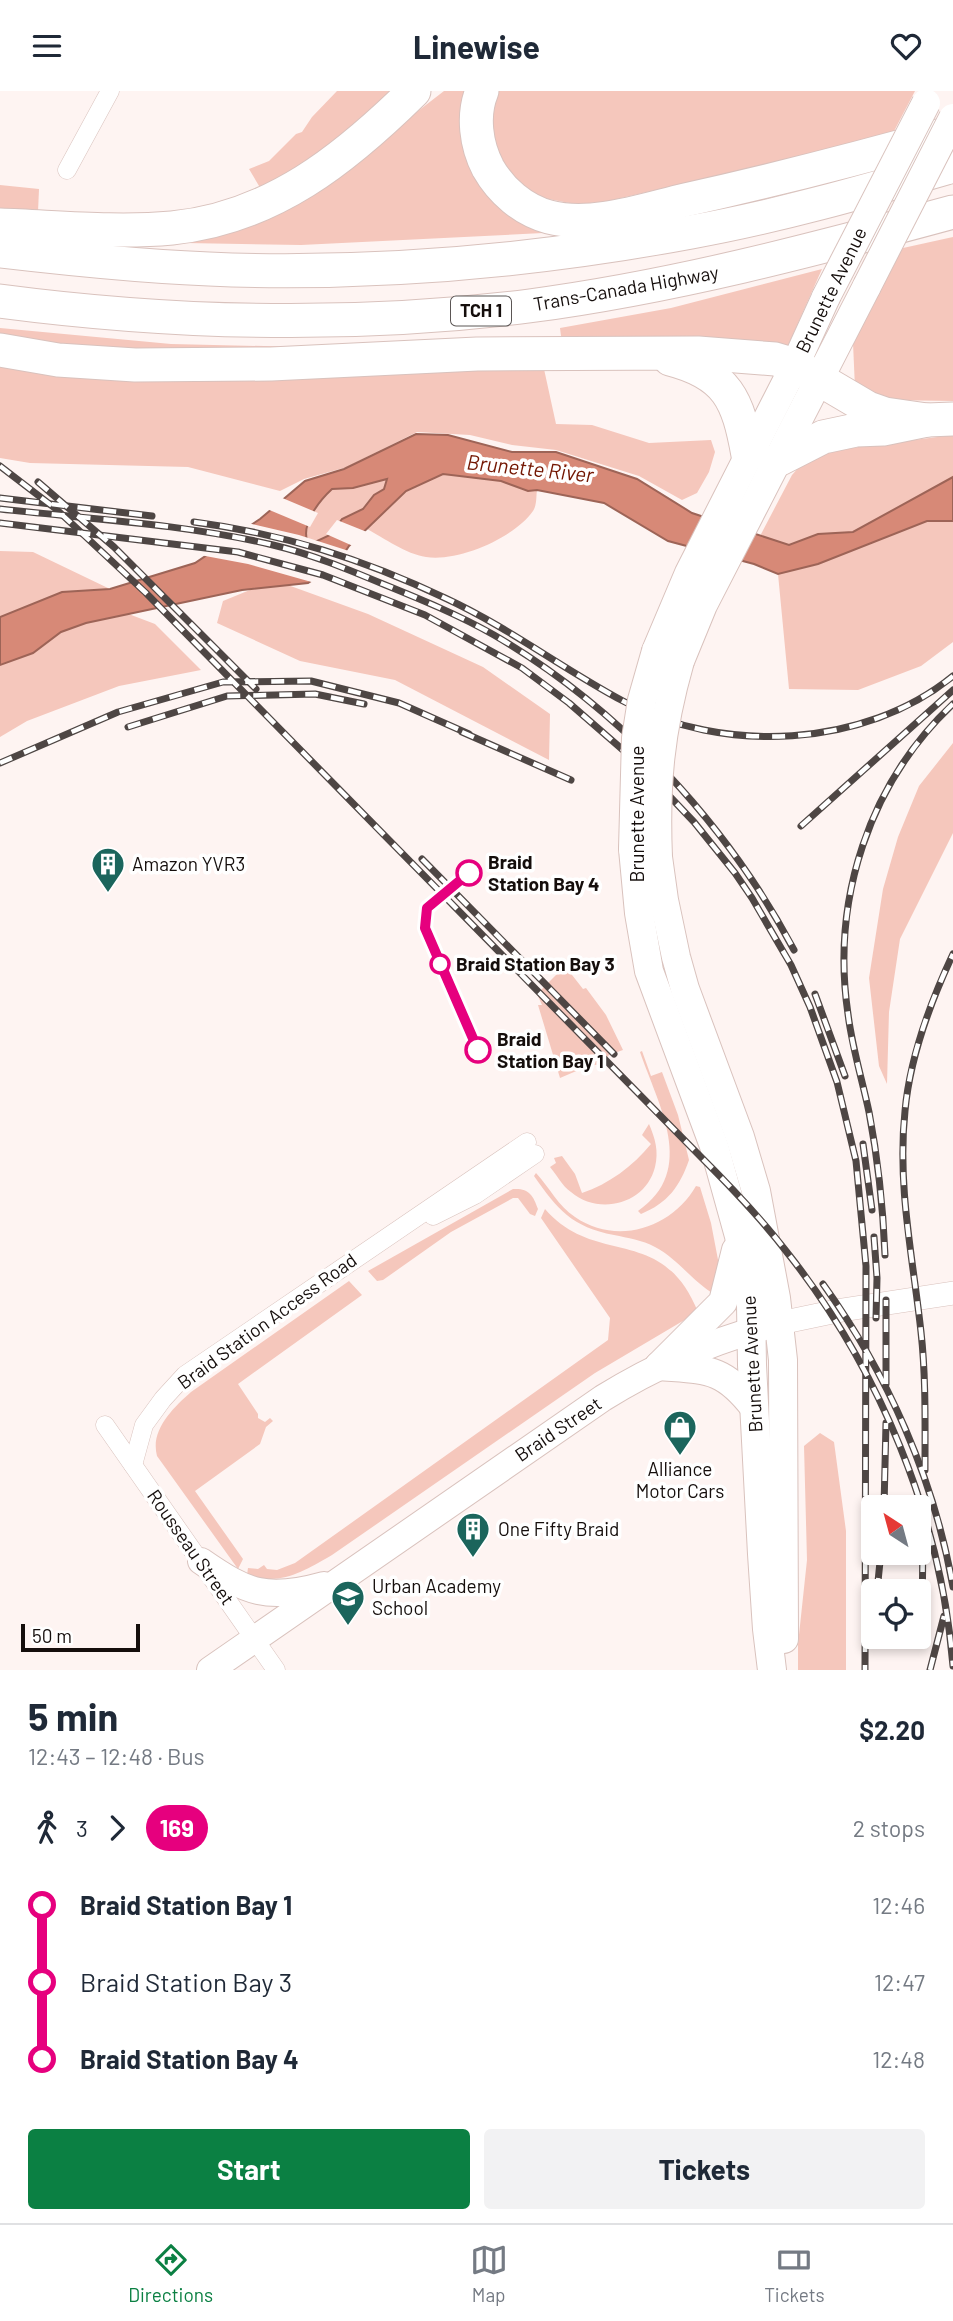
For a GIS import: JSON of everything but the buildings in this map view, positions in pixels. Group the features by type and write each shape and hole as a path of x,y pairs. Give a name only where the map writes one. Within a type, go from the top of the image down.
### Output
{"highway":[{"path":"0,225 142,229 195,224 241,212 315,177 369,134 414,91"},
{"path":"482,91 478,100 476,121 478,139 482,157 491,172 508,193 529,209 549,217 570,220 610,217 805,173 953,132"},
{"path":"0,251 80,261 233,270 338,270 506,259 598,248 693,232 785,212 953,166"},
{"name":"Trans-Canada Highway","path":"0,301 110,313 254,321 472,312 624,291 713,273 953,212"},
{"path":"0,350 58,360 135,365 271,364 477,354 698,353 775,359 808,372 868,408 885,414 940,419"},
{"path":"647,353 694,366 725,388 764,457 824,437 856,430 883,429 940,419"}],"main road":[{"name":"Brunette Avenue","path":"808,372 826,297 929,97"},
{"name":"Brunette Avenue","path":"772,1670 766,1629 751,1305 739,1236 714,1146 649,971 639,913 646,853 636,738 642,700 668,656 728,493 764,457 808,372 867,286 953,118"},
{"name":"Brunette Avenue","path":"690,601 758,502 764,457"},
{"name":"Brunette Avenue","path":"646,853 685,989 719,1075 756,1191 780,1323 783,1360 785,1627 781,1670"},
{"path":"659,1366 723,1302 739,1236"},
{"name":"Braid Street","path":"210,1670 603,1398 659,1366 721,1340 780,1323"},
{"path":"659,1366 701,1369 728,1379 754,1407"},
{"path":"201,1561 240,1587 261,1592 292,1592 335,1582"}],"street":[{"path":"67,170 110,91"},
{"name":"Braid Station Access Road","path":"133,1465 144,1425 185,1375 365,1251 475,1195 531,1148"},
{"name":"Braid Street","path":"780,1323 953,1293"},
{"name":"Rousseau Street","path":"105,1425 276,1670"}],"shaded area":[{"path":"337,91 396,91 372,115 262,191 249,169 269,161 296,134 302,132 312,117"},
{"path":"444,91 470,91 464,124 563,232 301,245 185,243 185,235 339,172"},
{"path":"495,91 915,91 892,135 604,202 575,204 530,193 514,182 489,137"},
{"path":"0,185 39,189 38,212 0,209"},
{"path":"953,237 953,401 886,400 855,388 853,343 880,284 903,248"},
{"path":"822,269 787,348 561,336 560,328 671,308"},
{"path":"0,328 171,344 306,347 211,355 0,341"},
{"path":"0,365 411,372 544,369 556,424 592,425 649,443 711,440 715,452 709,472 697,493 682,500 639,476 556,450 512,445 470,435 417,432 347,467 304,479 280,491 188,467 30,463 0,458"},
{"path":"953,435 953,477 853,532 818,534 789,546 760,536 792,475 806,459 819,452"},
{"path":"443,474 501,481 527,491 537,490 536,504 524,521 499,539 454,556 439,558 411,553 367,529 406,491"},
{"path":"387,479 384,489 374,495 363,509 342,519 330,535 313,543 307,540 309,520 332,489 353,488"},
{"path":"927,521 953,521 953,642 921,666 858,690 789,689 778,574 818,564"},
{"path":"0,551 33,552 110,589 62,592 0,617"},
{"path":"274,580 368,614 483,667 550,714 549,760 395,680 300,661 217,623 223,601"},
{"path":"126,613 155,624 201,670 119,686 27,721 0,737 0,665 33,653 61,632"},
{"path":"953,743 953,833 900,939 889,1012 887,1084 879,1066 869,978 883,889 898,837 919,786"},
{"path":"565,966 606,1015 623,1050 609,1055 602,1064 588,1066 560,1078 537,994"},
{"path":"642,1051 651,1076 662,1072 678,1115 689,1160 672,1193 659,1205 641,1214 638,1211 656,1195 666,1176 670,1157 663,1115 640,1052"},
{"path":"649,1124 656,1145 655,1167 650,1180 632,1197 608,1204 582,1199 565,1187 550,1167 556,1163 554,1158 562,1156 575,1174 582,1193 602,1185 628,1167 651,1144 642,1135"},
{"path":"536,1173 569,1213 591,1226 608,1230 625,1231 658,1222 686,1201 696,1186 700,1187 711,1223 719,1265 714,1294 655,1247 599,1232 577,1222 551,1198 534,1176"},
{"path":"513,1189 527,1191 532,1196 538,1209 535,1216 530,1214 518,1198 513,1198 451,1232 383,1280 377,1281 368,1271"},
{"path":"545,1209 565,1227 585,1237 647,1256 666,1267 683,1284 698,1312 595,1373 332,1555 301,1572 281,1578 247,1575 248,1568 258,1569 264,1565 267,1569 277,1570 295,1563 608,1340 610,1318 541,1218"},
{"path":"349,1281 362,1295 238,1384 258,1418 265,1422 270,1418 273,1421 266,1427 260,1444 195,1491 243,1559 238,1569 157,1456 160,1429 170,1412 191,1392"},
{"path":"820,1433 834,1442 846,1531 846,1670 798,1670 798,1644 807,1560 804,1446"}],"water":[{"name":"Brunette River","path":"416,434 448,435 512,452 556,452 637,479 692,513 789,545 818,534 853,532 953,477 953,521 927,521 818,564 778,574 754,564 668,541 604,503 537,490 528,491 501,481 443,474 406,491 349,546 337,564 308,583 242,590 86,623 61,632 33,653 0,665 0,617 62,592 110,589 195,563 260,519 305,481 344,469","holes":["387,479 384,489 374,495 363,509 342,519 330,535 313,543 307,540 309,520 332,489 353,488"]}],"pier":[{"path":"280,497 318,513 310,527 267,509"},
{"path":"337,520 367,532 353,546 326,534"},
{"path":"248,523 349,551 339,566 315,583 248,564 200,555"}],"railway":[{"path":"0,466 56,509 146,593 722,1179 776,1238 850,1344 877,1394 900,1446 935,1554 953,1666"},
{"path":"38,482 114,547 256,689"},
{"path":"0,498 152,516"},
{"path":"0,509 172,527 273,545 356,573 494,635 540,664 584,697 626,733 665,772 702,813 736,857 794,950"},
{"path":"194,522 260,533 384,571 468,609 623,701 662,718 704,730 748,736 792,736 836,730 878,718 918,700 953,676"},
{"path":"0,523 238,552 323,575 425,615 522,668 569,703 639,764 694,822 735,873 791,965 810,1007 837,1082 856,1161 866,1266 865,1670"},
{"path":"0,763 118,712 223,682 311,681 399,703 469,734"},
{"path":"801,826 953,690"},
{"path":"128,727 227,696 315,694 364,704"},
{"path":"885,1255 875,1147 848,1014 844,971 845,929 863,846 878,807 899,770 924,735 953,704"},
{"path":"462,732 571,780"},
{"path":"422,859 614,1054"},
{"path":"925,1470 923,1349 904,1194 903,1139 908,1090 916,1050 936,991 953,954"},
{"path":"815,994 845,1076"},
{"path":"863,1144 872,1210"},
{"path":"874,1237 876,1318"},
{"path":"823,1284 868,1354 905,1428 934,1506 953,1587"},
{"path":"886,1300 886,1384"},
{"path":"884,1495 886,1423"},
{"path":"878,1579 880,1565"},
{"path":"922,1579 923,1565"},
{"path":"930,1670 944,1616"}],"bus line":[{"name":"169","path":"469,873 427,908 425,928 478,1050"}],"place":[{"name":"Braid Station Bay 4","path":"469,873"},
{"name":"Amazon YVR3","path":"108,894"},
{"name":"Braid Station Bay 3","path":"440,964"},
{"name":"Braid Station Bay 1","path":"478,1050"},
{"name":"Alliance Motor Cars","path":"680,1457"},
{"name":"One Fifty Braid","path":"473,1559"},
{"name":"Urban Academy School","path":"348,1627"}]}
